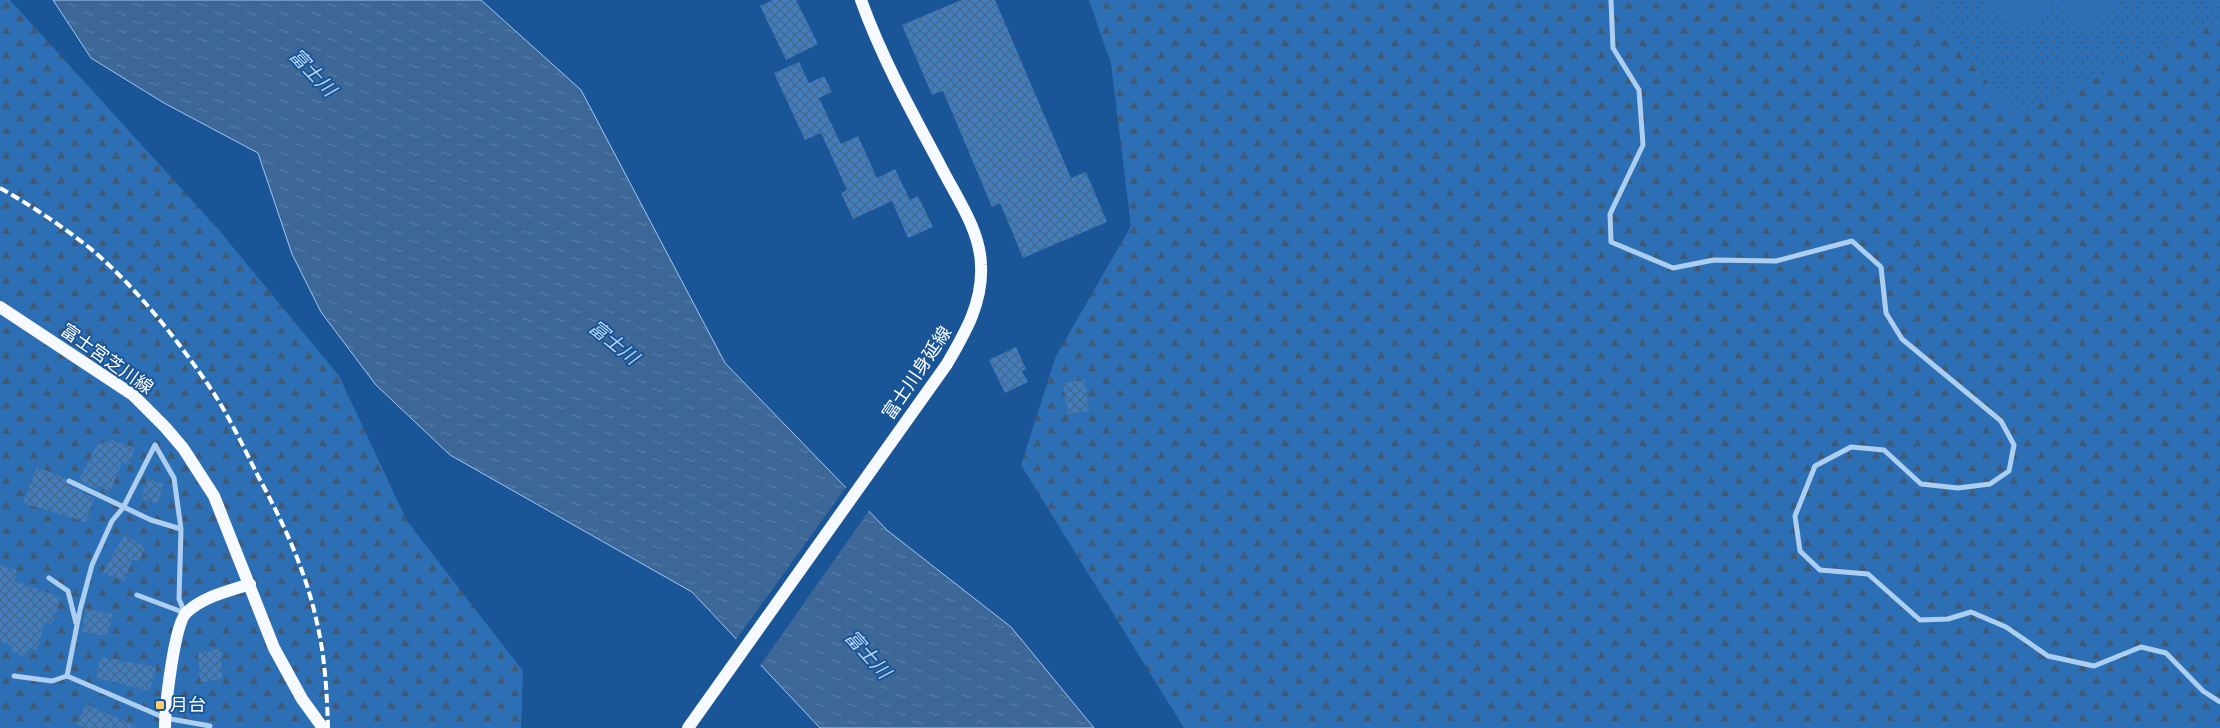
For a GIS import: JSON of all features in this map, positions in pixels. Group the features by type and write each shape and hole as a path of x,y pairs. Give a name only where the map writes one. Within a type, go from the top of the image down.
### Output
{"main road":[{"name":"富士川身延線","path":"688,728 947,364 968,328 980,294 981,265 977,236 907,103 861,0"},
{"name":"富士宮芝川線","path":"0,307 133,395 165,426 183,448 214,496 274,648 302,699 323,728"},
{"path":"165,723 176,636 185,613 208,598 250,584"}],"street":[{"path":"1611,0 1612,48 1639,90 1643,145 1610,214 1612,242 1674,268 1714,260 1776,261 1852,241 1882,267 1886,313 1902,340 2001,421 2014,444 2009,470 1990,484 1958,488 1921,484 1884,450 1851,447 1815,466 1795,516 1800,551 1820,570 1868,574 1920,620 1948,619 1971,612 2006,627 2048,656 2094,666 2140,648 2166,653 2203,691 2220,702"},
{"path":"67,676 92,565 112,521 123,508 155,445 174,478 181,528 179,599 185,613"},
{"path":"69,481 123,508 152,520 181,528"},
{"path":"49,578 68,591 77,626"},
{"path":"137,595 185,613"},
{"path":"14,676 52,681 67,676 165,723 210,726"}],"green space":[{"path":"0,0 10,0 218,229 339,376 407,521 523,671 521,728 0,728"},
{"path":"1089,0 1921,0 2014,115 2220,21 2220,728 1184,728 1021,465 1056,356 1131,226 1111,64"},
{"path":"1921,0 2220,0 2220,389"},
{"path":"1996,0 2051,0 2052,13 2036,22 2015,27 2002,19 1994,5"},
{"path":"2062,0 2117,0 2089,28 2075,25 2062,5"}],"water":[{"name":"富士川","path":"53,0 481,0 581,90 725,363 888,531 1011,627 1094,728 820,728 692,592 450,455 376,385 321,312 292,254 258,153 164,103 91,58"}],"pier":[{"path":"847,486 870,509 759,667 735,641"}],"building":[{"path":"773,0 796,0 818,44 786,60 760,6"},
{"path":"961,0 995,0 1071,178 1086,172 1107,222 1023,258 1000,203 992,207 943,91 932,95 902,25"},
{"path":"799,62 809,83 824,76 832,92 819,98 841,144 858,136 877,178 895,169 910,200 918,196 933,227 908,238 892,201 853,219 841,193 847,190 821,133 805,140 774,73"},
{"path":"1016,347 1026,369 1022,371 1028,382 1005,393 989,360"},
{"path":"1085,380 1089,411 1068,414 1063,383"},
{"path":"111,440 135,448 129,465 122,462 110,492 98,485 96,489 78,481 97,445"},
{"path":"37,467 66,478 67,485 94,498 86,522 23,503"},
{"path":"147,479 164,484 158,504 141,499"},
{"path":"124,534 145,547 139,562 133,559 124,581 103,573"},
{"path":"0,565 17,570 14,581 61,597 52,624 45,622 37,650 30,648 27,657 12,652 11,645 0,642"},
{"path":"86,609 113,614 107,636 82,632"},
{"path":"221,648 222,679 200,682 198,653"},
{"path":"101,657 156,667 150,691 96,678"},
{"path":"86,704 139,728 87,728 77,724"}],"railway":[{"path":"0,188 58,224 108,264 154,314 183,350 216,397 276,511 293,547 307,585 322,649 328,728"}],"place":[{"name":"月台","path":"160,705"}]}
